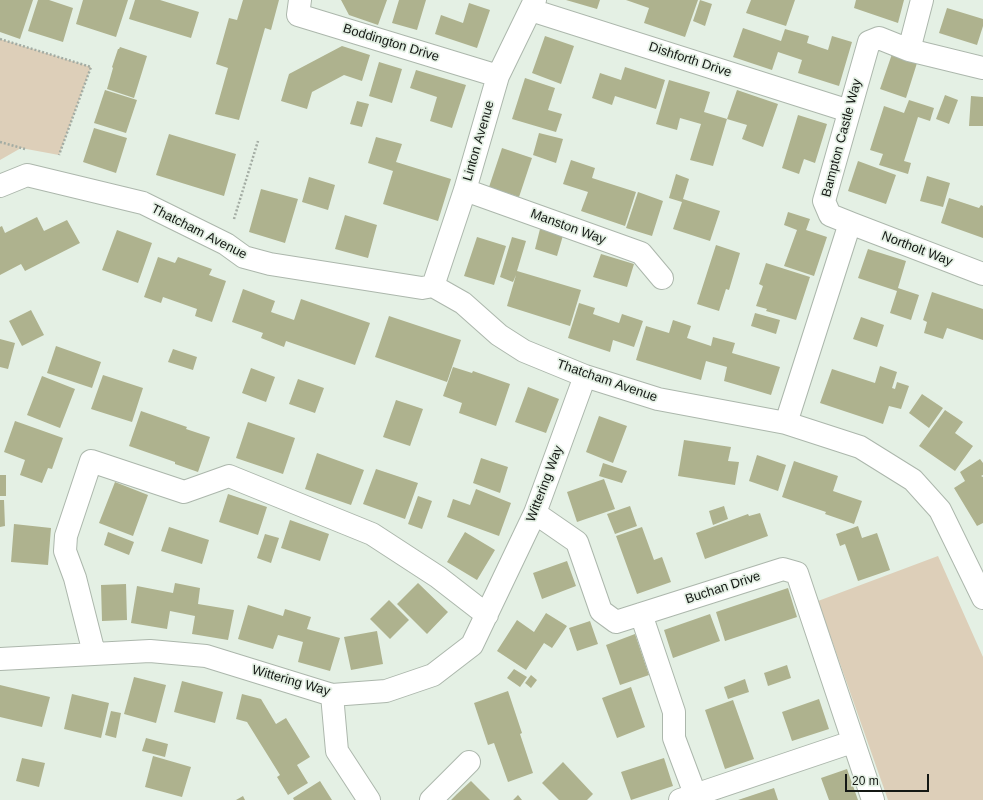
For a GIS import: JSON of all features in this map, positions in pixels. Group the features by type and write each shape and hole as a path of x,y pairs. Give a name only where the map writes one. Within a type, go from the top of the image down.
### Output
{"street":[{"name":"Boddington Drive","path":"300,0 298,15 498,76"},
{"path":"922,0 909,50 983,68"},
{"name":"Linton Avenue","path":"433,286 465,190 498,76 533,5"},
{"name":"Dishforth Drive","path":"533,5 849,111"},
{"name":"Bampton Castle Way","path":"850,223 830,215 824,201 869,42 879,38 909,50"},
{"name":"Thatcham Avenue","path":"0,186 27,176 143,203 226,244 244,256 270,264 422,288 433,286 463,303 499,335 524,351 585,376 658,399 786,424 860,447 913,480 940,510 983,598"},
{"name":"Manston Way","path":"465,190 641,253 662,278"},
{"path":"786,424 850,223"},
{"name":"Northolt Way","path":"850,223 983,274"},
{"name":"Wittering Way","path":"0,659 150,650 206,656 332,695 386,691 432,675 472,645 535,513 585,376"},
{"path":"94,653 75,578 66,551 66,536 91,461 184,492 229,476 372,534 438,577 487,615"},
{"name":"Buchan Drive","path":"535,513 577,542 601,611 616,622 783,569 797,573 872,800"},
{"path":"641,614 674,712 674,738 688,797 852,742"},
{"path":"332,695 336,751 369,800"},
{"path":"430,800 469,762"}],"path":[{"path":"0,39 91,67 59,155"},
{"path":"226,244 258,141"}],"shaded area":[{"path":"0,39 91,67 59,155 21,148 0,160"},
{"path":"938,556 983,657 983,800 888,800 818,601"}],"building":[{"path":"0,0 33,0 20,39 0,32"},
{"path":"38,0 49,0 73,8 63,42 28,31"},
{"path":"83,0 128,0 116,37 76,24"},
{"path":"135,0 160,0 199,12 191,38 129,19"},
{"path":"243,0 279,0 271,30 265,28 239,120 215,114 228,68 216,64 229,18 237,20"},
{"path":"341,0 387,0 378,25 349,15"},
{"path":"399,0 426,0 417,30 392,23"},
{"path":"566,0 600,0 597,9"},
{"path":"626,0 698,0 685,37 644,23 649,8"},
{"path":"700,0 712,4 705,26 693,21"},
{"path":"751,0 795,0 786,26 746,13"},
{"path":"856,0 904,0 898,23 854,8"},
{"path":"469,3 490,10 477,48 435,34 441,15 463,23"},
{"path":"947,8 983,19 983,26 977,45 939,33"},
{"path":"743,28 781,41 785,29 809,36 807,43 828,50 832,36 852,42 839,86 798,73 802,60 778,52 772,70 733,57"},
{"path":"545,36 574,46 561,84 532,73"},
{"path":"342,46 370,55 362,81 344,75 312,92 307,109 281,101 289,74"},
{"path":"120,47 147,56 134,98 107,89 112,67"},
{"path":"892,54 917,63 906,98 880,89"},
{"path":"379,62 402,69 392,103 369,96"},
{"path":"625,67 665,80 656,109 615,96 612,105 592,98 600,73 621,80"},
{"path":"416,70 466,85 452,128 430,121 437,97 410,88"},
{"path":"525,78 555,88 548,110 562,114 556,132 512,119"},
{"path":"669,80 710,92 704,112 727,119 713,166 690,160 701,124 680,118 677,130 656,124"},
{"path":"105,90 137,100 126,133 94,123"},
{"path":"737,90 778,104 763,147 742,139 747,125 727,119"},
{"path":"945,95 958,100 949,124 936,119"},
{"path":"971,96 983,97 983,126 969,126"},
{"path":"909,100 934,108 930,121 918,117 904,161 911,163 908,174 879,165 883,154 870,150 884,106 904,113"},
{"path":"357,101 369,104 362,127 350,124"},
{"path":"798,115 827,124 815,163 804,159 799,174 782,168"},
{"path":"94,128 127,138 116,173 83,162"},
{"path":"539,133 563,139 556,163 533,155"},
{"path":"169,134 236,154 224,196 156,175"},
{"path":"376,137 402,144 396,162 451,179 438,221 383,204 393,171 368,163"},
{"path":"502,148 532,158 519,197 489,187"},
{"path":"571,160 595,168 592,178 636,192 625,226 581,211 588,192 563,184"},
{"path":"858,161 896,175 886,204 848,191"},
{"path":"676,174 689,179 683,199 720,211 710,241 673,229 682,202 669,198"},
{"path":"927,176 950,183 943,207 920,201"},
{"path":"309,177 335,185 328,210 302,202"},
{"path":"261,189 298,199 285,243 249,232"},
{"path":"638,192 663,201 652,236 626,228"},
{"path":"949,198 979,208 981,205 983,206 983,238 941,223"},
{"path":"788,212 810,219 806,230 827,237 814,276 784,266 797,230 784,225"},
{"path":"345,215 377,225 368,258 335,249"},
{"path":"37,217 44,231 67,220 80,243 25,271 21,264 0,275 0,227 2,226 5,233"},
{"path":"541,225 564,232 557,256 535,249"},
{"path":"117,230 152,243 138,283 102,270"},
{"path":"477,237 506,246 494,285 464,276"},
{"path":"512,237 526,241 517,271 581,290 570,326 507,306 516,275 513,282 500,277"},
{"path":"716,245 740,253 729,290 726,289 719,311 697,304"},
{"path":"868,249 906,261 898,288 919,295 911,320 890,313 897,291 858,278"},
{"path":"601,254 634,264 627,287 593,277"},
{"path":"158,257 175,263 178,257 212,269 209,275 226,281 212,322 195,316 197,309 163,297 161,303 144,297"},
{"path":"766,263 810,277 796,320 766,311 767,309 756,306 763,286 759,284"},
{"path":"243,289 275,301 271,312 294,320 301,299 370,323 355,365 286,341 284,347 261,338 263,333 232,322"},
{"path":"932,292 983,309 983,340 947,328 943,339 924,333 927,322 923,320"},
{"path":"579,303 595,308 593,314 619,323 622,314 643,321 634,347 613,340 610,352 568,338"},
{"path":"31,310 44,335 22,346 9,321"},
{"path":"755,313 780,320 776,334 751,326"},
{"path":"389,316 461,340 447,382 375,357"},
{"path":"861,317 884,325 877,347 853,339"},
{"path":"673,320 691,326 687,338 711,346 713,337 735,343 732,353 780,367 771,395 724,381 727,367 706,361 701,380 636,360 646,326 669,333"},
{"path":"0,339 15,343 8,369 0,367"},
{"path":"56,346 101,362 92,388 47,373"},
{"path":"173,349 197,357 193,370 168,362"},
{"path":"880,366 897,372 892,388 895,389 897,382 909,386 901,409 889,406 883,424 820,403 832,369 875,383"},
{"path":"453,367 472,373 473,371 510,384 496,426 459,413 462,403 443,396"},
{"path":"251,368 275,377 266,402 242,393"},
{"path":"103,375 143,388 132,422 91,409"},
{"path":"42,376 75,389 60,428 27,415"},
{"path":"298,379 324,388 315,413 289,404"},
{"path":"528,387 559,399 546,433 515,422"},
{"path":"922,394 943,408 929,428 909,413"},
{"path":"396,400 423,409 410,446 383,437"},
{"path":"945,410 963,422 955,433 973,446 955,471 919,446"},
{"path":"141,411 187,427 186,429 210,437 198,472 175,464 175,462 129,446"},
{"path":"599,416 627,426 613,463 586,452"},
{"path":"15,421 63,438 52,469 48,468 42,483 20,475 25,460 4,452"},
{"path":"248,422 295,438 283,474 236,458"},
{"path":"684,440 731,447 728,461 739,462 735,485 678,476"},
{"path":"317,453 364,470 351,505 305,489"},
{"path":"757,455 786,465 778,491 749,481"},
{"path":"481,458 508,467 500,493 473,483"},
{"path":"980,459 983,463 983,475 981,476 983,477 983,523 977,526 954,488 965,481 960,472"},
{"path":"794,461 838,476 833,491 862,501 854,524 825,514 826,512 782,497"},
{"path":"603,463 627,471 622,483 599,476"},
{"path":"376,469 418,483 405,519 363,504"},
{"path":"0,475 6,475 6,496 0,496"},
{"path":"604,479 615,509 577,522 567,492"},
{"path":"115,482 148,495 133,536 99,523"},
{"path":"476,489 511,503 499,536 447,517 453,499 470,505"},
{"path":"228,494 267,507 258,535 219,522"},
{"path":"418,496 432,501 422,529 408,524"},
{"path":"0,500 4,500 5,526 0,527"},
{"path":"630,506 637,526 615,534 607,514"},
{"path":"724,506 728,519 713,525 709,511"},
{"path":"760,513 768,536 705,559 696,533 748,514 749,516"},
{"path":"290,520 329,534 320,561 281,548"},
{"path":"14,524 51,528 48,565 11,562"},
{"path":"858,526 862,538 877,533 890,570 858,581 845,544 840,546 836,534"},
{"path":"169,527 209,540 202,564 161,551"},
{"path":"642,527 654,560 662,557 671,582 637,594 616,536"},
{"path":"108,532 134,542 129,555 104,545"},
{"path":"465,532 495,550 477,580 447,562"},
{"path":"265,534 279,538 271,563 257,558"},
{"path":"567,561 576,586 542,599 533,573"},
{"path":"175,583 200,588 198,604 234,610 228,640 192,634 195,616 170,611 167,629 131,623 137,586 173,593"},
{"path":"418,583 448,612 427,634 397,604"},
{"path":"126,584 127,620 102,621 101,585"},
{"path":"788,588 797,617 725,641 716,612"},
{"path":"389,600 409,620 390,639 370,619"},
{"path":"248,605 283,616 285,609 311,617 307,629 340,638 330,671 298,662 303,642 278,635 273,649 238,639"},
{"path":"546,613 567,626 552,648 544,643 526,670 497,651 517,620 534,632"},
{"path":"710,614 720,641 673,658 664,630"},
{"path":"590,621 598,644 577,651 569,628"},
{"path":"377,631 383,664 351,670 344,637"},
{"path":"635,634 649,675 620,685 606,645"},
{"path":"787,665 791,678 768,686 764,673"},
{"path":"514,669 527,677 520,687 507,678"},
{"path":"531,675 537,680 531,688 525,683"},
{"path":"134,677 166,685 156,723 124,714"},
{"path":"745,679 749,692 728,699 724,687"},
{"path":"182,681 223,692 215,723 174,712"},
{"path":"0,685 50,697 42,727 0,717"},
{"path":"631,687 645,727 617,738 602,698"},
{"path":"508,691 533,773 508,782 494,743 488,745 474,703"},
{"path":"72,694 109,703 101,738 64,729"},
{"path":"242,694 261,699 276,724 286,718 310,757 297,765 308,783 288,795 277,777 280,775 247,722 236,719"},
{"path":"819,699 829,729 792,741 782,712"},
{"path":"733,700 754,759 725,769 705,710"},
{"path":"111,711 121,713 116,738 105,735"},
{"path":"146,738 168,744 165,757 142,751"},
{"path":"153,756 191,767 182,797 145,787"},
{"path":"22,758 45,763 39,787 16,781"},
{"path":"664,758 673,786 631,800 621,772"},
{"path":"563,762 593,794 587,800 559,800 542,783"},
{"path":"847,769 858,800 829,800 821,778"},
{"path":"320,781 332,800 294,800 293,798"},
{"path":"471,781 490,800 451,800 457,794"},
{"path":"774,788 778,800 738,800"},
{"path":"518,795 522,800 513,800"},
{"path":"243,796 245,800 236,800"}]}
